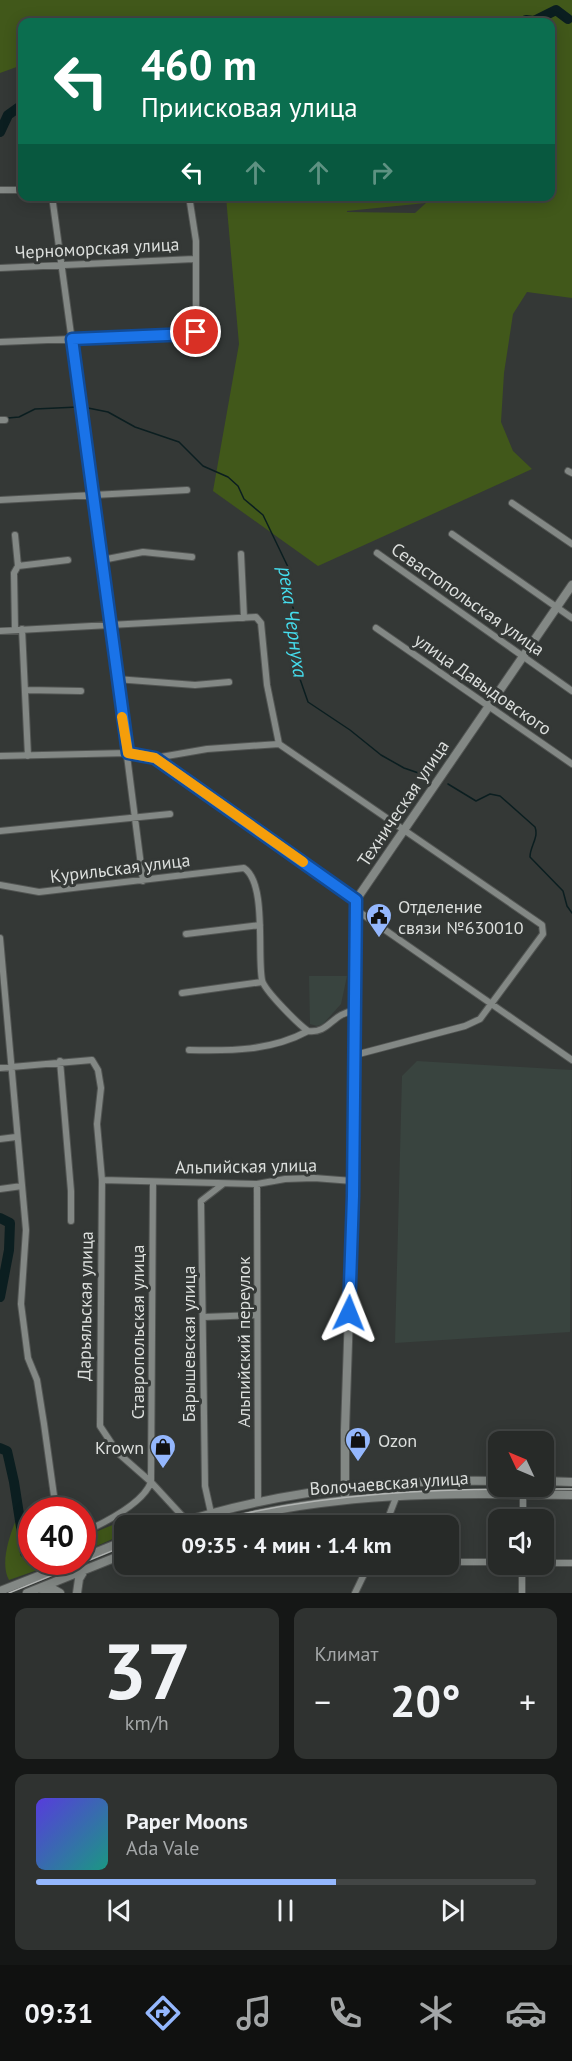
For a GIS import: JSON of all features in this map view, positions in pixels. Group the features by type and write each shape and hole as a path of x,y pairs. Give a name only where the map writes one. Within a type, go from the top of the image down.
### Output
{"street":[{"path":"0,190 18,190"},
{"path":"53,201 128,753 143,881"},
{"path":"0,342 196,332 194,259 196,241 190,201"},
{"name":"Черноморская улица","path":"0,268 194,259"},
{"path":"0,500 187,490"},
{"path":"512,502 572,544"},
{"path":"452,534 572,618"},
{"path":"15,535 18,566 14,573 15,630"},
{"path":"102,560 143,552 192,557"},
{"name":"Севастопольская улица","path":"377,553 572,691"},
{"path":"241,554 244,618"},
{"path":"18,566 68,560"},
{"name":"Техническая улица","path":"356,905 572,585"},
{"path":"0,631 109,627 256,617 261,623 267,685 279,744"},
{"name":"улица Давыдовского","path":"376,628 572,764"},
{"path":"22,629 28,756"},
{"path":"116,678 195,685 229,682"},
{"path":"26,690 81,691"},
{"path":"0,756 128,753 155,758 207,749 279,744 528,914 544,929 543,934 493,1005 474,1023 355,1055"},
{"path":"155,758 572,1060"},
{"path":"0,831 170,814"},
{"name":"Курильская улица","path":"0,885 39,892 244,868 252,877 260,925"},
{"path":"345,1500 343,1488 353,1181 356,905"},
{"path":"186,934 260,925 262,982 296,1023 308,1031"},
{"path":"0,938 3,1007 26,1230 21,1304 28,1358 37,1380 54,1497"},
{"path":"182,993 262,982"},
{"path":"189,1050 227,1051 271,1046 289,1041 308,1031 322,1030 342,1012 354,1011"},
{"name":"Дарьяльская улица","path":"60,1061 92,1060 98,1070 101,1088 98,1124 102,1180 100,1426 118,1453 151,1482 181,1515"},
{"path":"0,1068 60,1061 71,1191 71,1221"},
{"path":"0,1139 16,1137"},
{"name":"Альпийская улица","path":"102,1180 223,1184 258,1184 285,1179 314,1178 353,1181"},
{"name":"Ставропольская улица","path":"151,1482 153,1182"},
{"name":"Барышевская улица","path":"211,1513 205,1486 201,1201 223,1184"},
{"name":"Альпийский переулок","path":"258,1184 258,1501"},
{"path":"0,1189 22,1186"},
{"path":"204,1317 257,1315"},
{"name":"Волочаевская улица","path":"204,1515 258,1501 343,1488 488,1481"},
{"path":"554,1481 572,1482"},
{"path":"96,1526 112,1518 147,1493 151,1482"},
{"path":"389,1515 397,1495 397,1484"},
{"name":"Волочаевская улица","path":"252,1515 345,1500 397,1495 488,1494"},
{"name":"Волочаевская улица","path":"554,1494 572,1494"},
{"path":"96,1552 114,1545"},
{"path":"96,1565 114,1558"},
{"path":"459,1562 488,1562"},
{"path":"554,1563 572,1563"},
{"path":"0,1591 41,1575"},
{"path":"27,1593 71,1575"},
{"path":"77,1593 82,1575"},
{"path":"355,1593 364,1575"},
{"path":"522,1575 522,1593"},
{"path":"33,1578 38,1589"},
{"path":"38,1589 60,1593"}],"shaded area":[{"path":"309,976 347,976 341,1004 323,1024 317,1026 310,1024"},
{"path":"417,1061 572,1070 570,1332 395,1343 402,1076"}],"green space":[{"path":"0,0 572,0 572,298 527,292 513,314 504,373 501,422 513,451 532,469 318,566 213,491 239,344 226,201 555,201 555,18 18,18 18,66 0,73","holes":["426,203 415,213 347,211"]},
{"path":"18,1519 18,1575 23,1575 9,1580 6,1574 5,1558"},
{"path":"114,1524 114,1538 96,1546 96,1532"}],"waterway":[{"path":"540,18 556,10 568,19"},
{"path":"0,132 8,115 18,108"},
{"name":"река Чернуха","path":"8,418 19,417 35,409 78,407"},
{"name":"река Чернуха","path":"83,407 108,412 135,427 179,442 203,466 228,477 238,486 244,499 263,515 288,567 292,604 298,626 300,679 308,702 350,730 381,755 404,768 430,777"},
{"name":"река Чернуха","path":"448,784 476,801 490,794 500,796 535,827 536,835 530,857 563,891 567,906 572,913"},
{"path":"0,1218 10,1223 9,1250 0,1297"},
{"path":"0,1448 7,1451 18,1508"}],"tram line":[{"path":"237,1515 287,1505 382,1494 476,1489 572,1489"},
{"path":"9,1593 114,1550"}],"slow traffic":[{"path":"122,717 128,753 155,758 303,862"}],"place":[{"name":"Отделение связи №630010","path":"379,939"},
{"name":"Ozon","path":"358,1463"},
{"name":"Krown","path":"163,1470"}],"route":[{"path":"196,332 72,339 116,678 128,753 155,758 356,900 353,1196 349,1313"}]}
